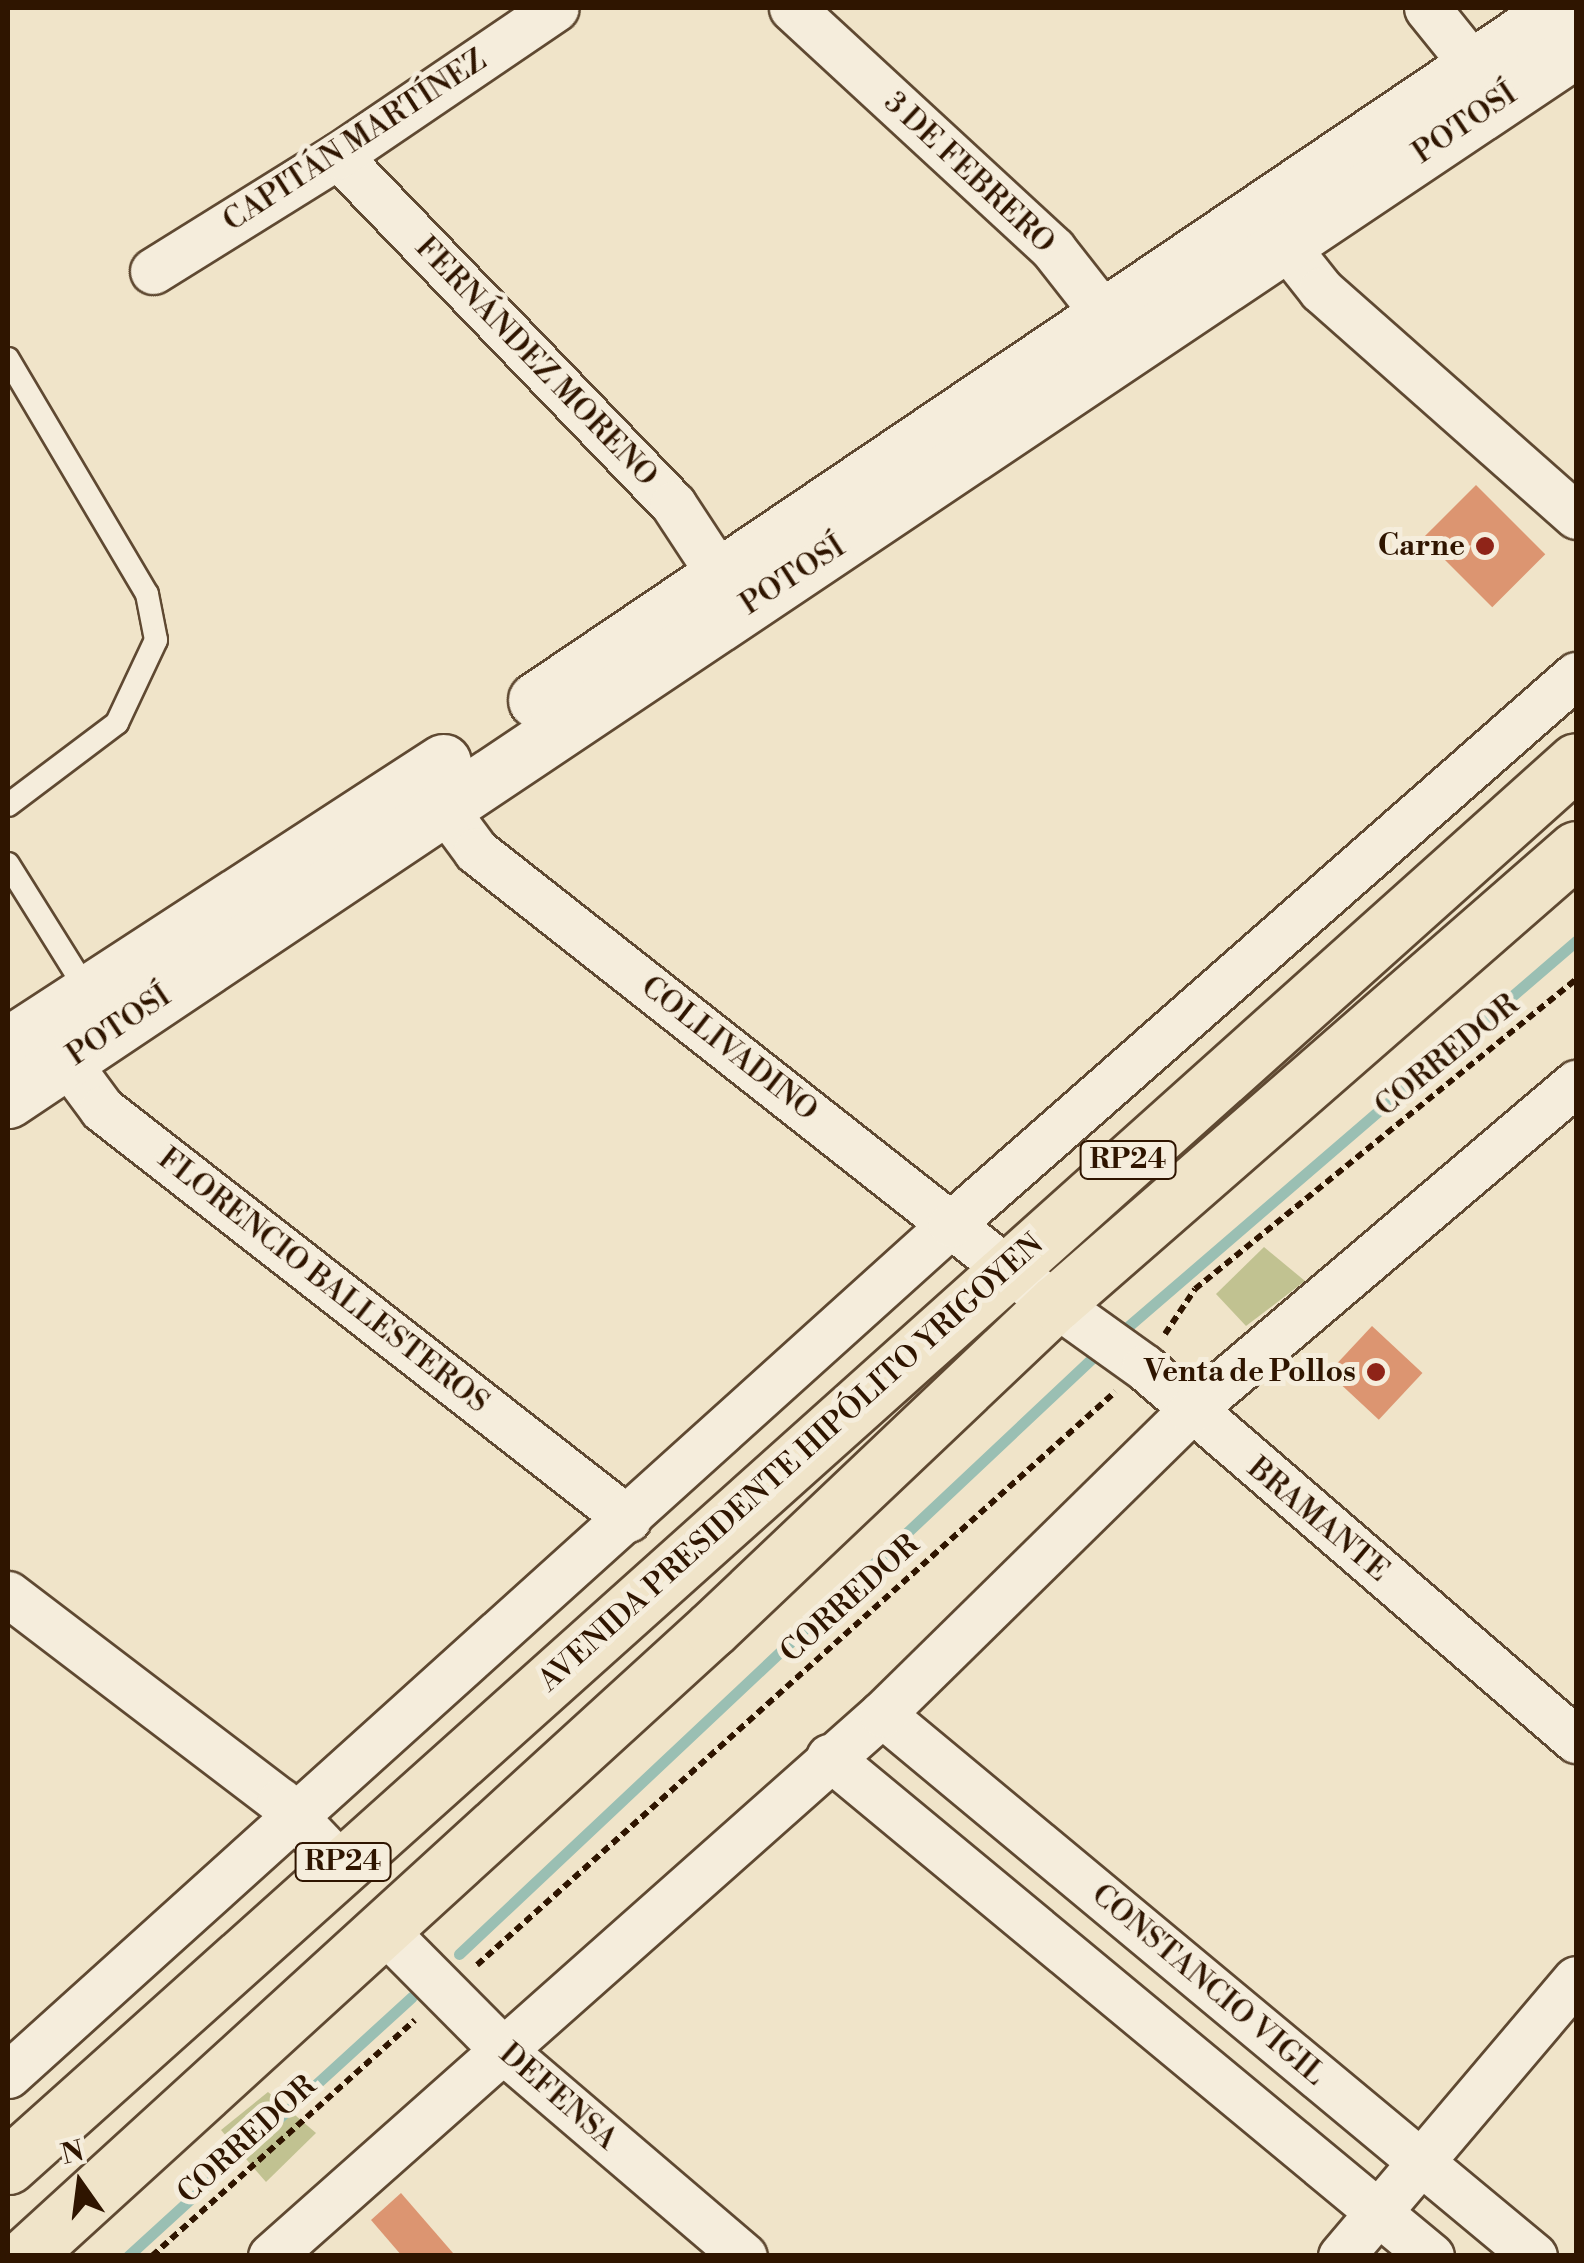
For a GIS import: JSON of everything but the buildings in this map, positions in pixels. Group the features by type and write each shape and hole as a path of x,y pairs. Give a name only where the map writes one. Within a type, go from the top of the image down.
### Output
{"main road":[{"name":"POTOSÍ","path":"38,1044 432,792 1121,335 1482,85 1560,8"},
{"name":"POTOSÍ","path":"1482,85 1576,50"},
{"name":"POTOSÍ","path":"8,1100 38,1044 90,995 432,792 722,577 1121,335"},
{"name":"AVENIDA PRESIDENTE HIPÓLITO YRIGOYEN","path":"8,2166 340,1864 1576,761"},
{"name":"AVENIDA PRESIDENTE HIPÓLITO YRIGOYEN","path":"25,2256 712,1629 1074,1315 1576,849"}],"street":[{"name":"CAPITÁN MARTÍNEZ","path":"153,271 338,156 556,8"},
{"name":"3 DE FEBRERO","path":"792,8 1053,249 1121,335"},
{"path":"1427,8 1482,85"},
{"name":"FERNÁNDEZ MORENO","path":"338,156 673,504 722,577"},
{"path":"1273,230 1321,290 1576,516"},
{"path":"8,2075 951,1224 1576,675"},
{"path":"1490,751 1534,799"},
{"name":"COLLIVADINO","path":"432,792 476,851 1007,1269 1074,1315"},
{"name":"FLORENCIO BALLESTEROS","path":"38,1044 102,1109 628,1518"},
{"path":"271,2256 505,2052 829,1757 882,1714 1190,1411 1576,1083"},
{"name":"BRAMANTE","path":"1074,1315 1137,1361 1190,1411 1576,1740"},
{"path":"8,1594 296,1818 340,1864"},
{"name":"CONSTANCIO VIGIL","path":"882,1714 1534,2256"},
{"path":"829,1757 1431,2256"},
{"name":"DEFENSA","path":"380,1928 505,2052 744,2256"},
{"path":"1341,2256 1576,1979"}],"lane":[{"path":"8,358 147,594 156,640 116,723 8,805"},
{"path":"8,864 90,995"}],"path":[{"name":"CORREDOR","path":"152,2256 1137,1361 1194,1289 1576,979"}],"green space":[{"path":"1264,1247 1305,1281 1246,1326 1216,1294"},
{"path":"268,2092 316,2133 266,2182 221,2130"}],"waterway":[{"path":"1117,1336 1576,941"},
{"path":"459,1954 1103,1348"},
{"path":"128,2256 412,1997"}],"place":[{"name":"Carne","path":"1485,546"},
{"name":"Venta de Pollos","path":"1376,1372"}]}
